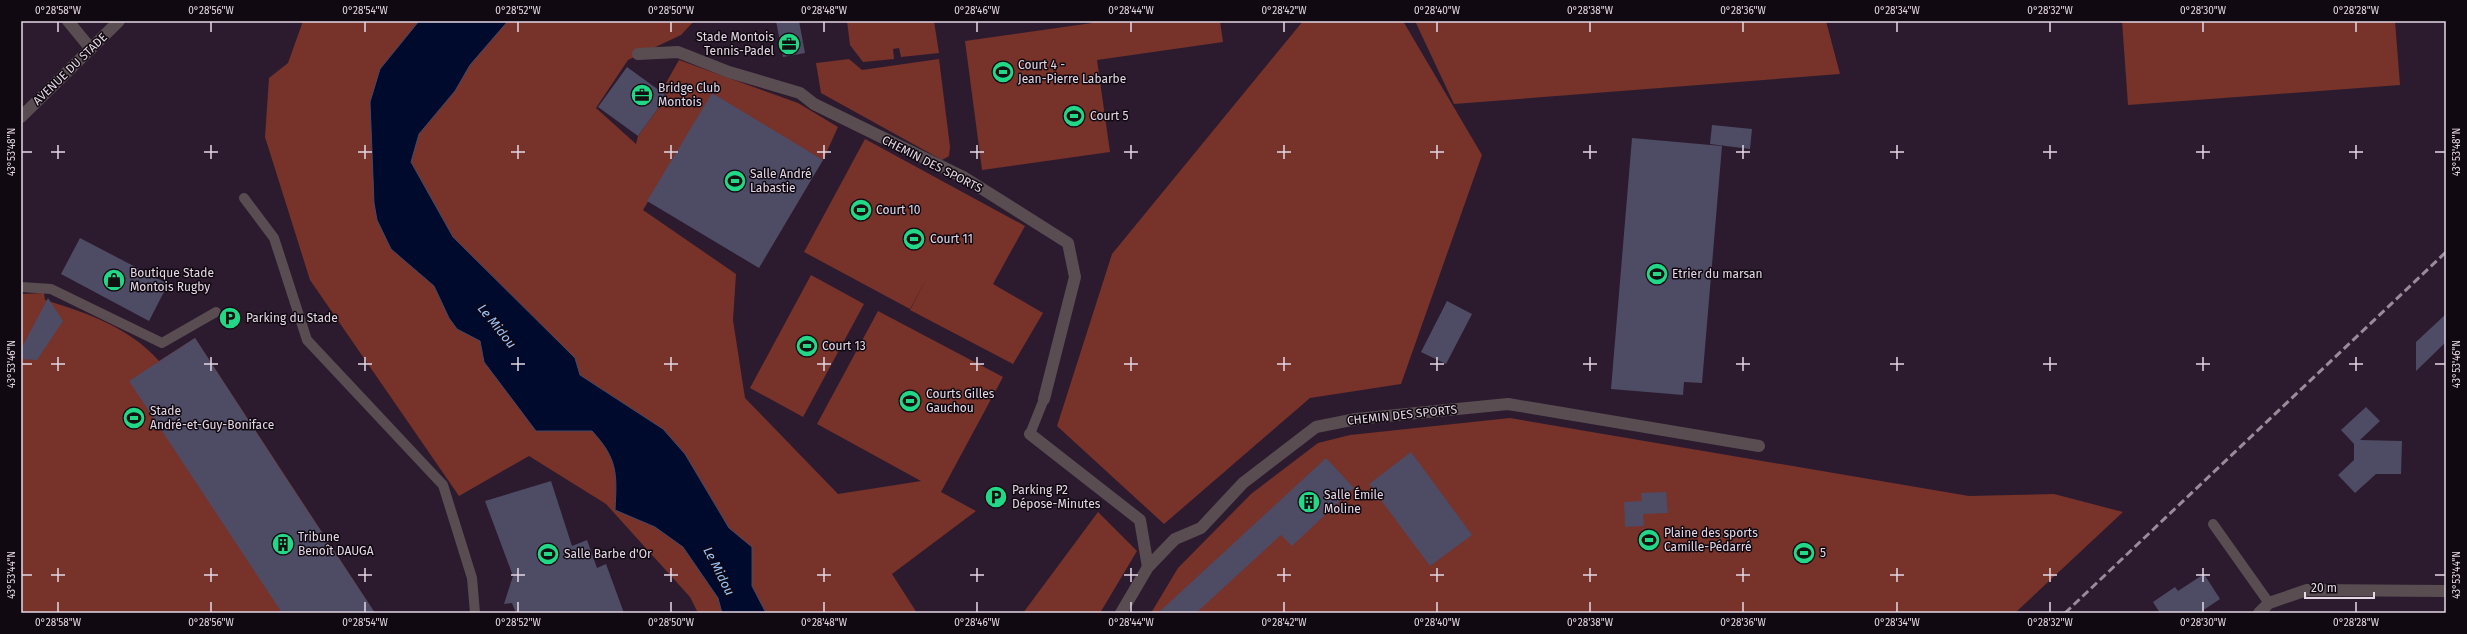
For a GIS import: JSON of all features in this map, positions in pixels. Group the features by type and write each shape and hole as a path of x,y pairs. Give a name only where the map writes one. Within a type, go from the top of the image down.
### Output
{"street":[{"path":"68,21 91,49"},
{"name":"AVENUE DU STADE","path":"21,117 119,21"},
{"name":"CHEMIN DES SPORTS","path":"638,54 678,52 729,72 800,93 814,104 965,178 1068,244 1075,277 1044,399"},
{"name":"CHEMIN DES SPORTS","path":"1120,613 1148,567 1175,539 1201,528 1243,483 1316,427 1356,419 1508,404 1759,446"},
{"path":"1030,434 1140,520 1148,567"},
{"path":"2259,613 2269,604 2307,590 2446,591"}],"lane":[{"path":"244,198 274,238 307,340 443,484 472,578 475,613"},
{"path":"21,287 51,289 162,343 216,312"},
{"path":"1030,434 1044,399"},
{"path":"2214,524 2269,604"}],"shaded area":[{"path":"303,21 694,21 681,35 628,60 596,108 636,144 638,136 667,96 662,90 679,60 798,103 838,127 823,160 711,96 643,210 736,274 733,320 745,398 838,494 921,481 817,424 878,311 1003,377 941,492 976,511 892,574 917,613 698,613 690,597 606,504 529,456 459,496 310,280 265,137 269,78 288,63"},
{"path":"847,21 934,21 939,53 901,57 899,48 893,49 894,59 863,62 850,45"},
{"path":"1092,21 1220,21 1223,42 1097,60 1110,152 982,170 965,41 1092,23"},
{"path":"1303,21 1403,21 1482,155 1401,384 1310,398 1164,524 1057,426 1112,254"},
{"path":"1415,21 1826,21 1840,74 1454,104"},
{"path":"2122,21 2395,21 2400,85 2128,105"},
{"path":"849,59 862,70 939,59 950,147 949,156 942,160 821,93 816,63"},
{"path":"865,139 1025,226 993,284 1043,313 1013,364 910,310 927,278 910,309 804,252"},
{"name":"Court 13","path":"811,275 864,304 803,417 750,388"},
{"name":"Stade André-et-Guy-Boniface","path":"44,293 45,300 92,316 121,330 147,349 159,361 195,338 375,613 21,613 21,294"},
{"name":"Plaine des sports Camille-Pédarré","path":"1510,418 1969,496 2054,494 2123,512 2015,613 1151,613 1178,568 1251,494 1318,443 1350,435"},
{"path":"1098,512 1137,551 1100,613 1023,613"}],"water":[{"name":"Le Midou","path":"419,21 508,21 470,65 455,91 419,134 411,162 453,237 575,358 580,375 663,429 685,454 729,528 752,547 752,586 766,613 722,613 718,598 683,547 655,527 615,510 616,486 614,468 607,450 601,441 592,431 536,431 484,362 480,341 457,329 449,318 434,286 391,249 377,220 374,203 370,102 380,69"}],"building":[{"path":"776,21 799,21 805,53 783,57"},
{"path":"627,67 667,96 638,136 598,107"},
{"name":"Salle André Labastie","path":"712,93 823,160 759,268 647,201"},
{"path":"1712,125 1752,129 1750,149 1710,144"},
{"name":"Etrier du marsan","path":"1632,138 1722,146 1702,383 1684,382 1683,395 1611,389"},
{"path":"80,238 168,284 149,321 61,274"},
{"path":"48,298 63,321 37,360 21,359 21,349"},
{"path":"1447,301 1472,314 1446,364 1421,352"},
{"path":"2446,314 2446,342 2416,371 2416,342"},
{"name":"Tribune Benoît DAUGA","path":"195,338 375,613 282,613 129,381"},
{"path":"2366,407 2380,421 2360,440 2402,441 2401,474 2376,474 2355,493 2338,475 2354,460 2354,444 2341,430"},
{"path":"1411,452 1472,535 1430,566 1369,484"},
{"path":"1326,458 1354,488 1292,546 1281,535 1196,613 1158,613"},
{"name":"Salle Barbe d'Or","path":"551,481 572,546 587,540 597,568 606,564 624,613 516,613 512,603 504,604 513,576 485,501"},
{"path":"1666,492 1668,513 1643,514 1644,526 1625,527 1624,502 1642,501 1641,493"},
{"path":"2204,574 2220,599 2199,613 2160,613 2153,602 2175,587 2178,591"}],"railway":[{"path":"2065,613 2446,252"}],"place":[{"name":"Stade Montois Tennis-Padel","path":"789,44"},
{"name":"Court 4 - Jean-Pierre Labarbe","path":"1003,72"},
{"name":"Bridge Club Montois","path":"642,95"},
{"name":"Court 5","path":"1074,116"},
{"name":"Salle André Labastie","path":"735,181"},
{"name":"Court 10","path":"861,210"},
{"name":"Court 11","path":"914,239"},
{"name":"Etrier du marsan","path":"1657,274"},
{"name":"Boutique Stade Montois Rugby","path":"114,280"},
{"name":"Parking du Stade","path":"230,318"},
{"name":"Court 13","path":"807,346"},
{"name":"Courts Gilles Gauchou","path":"910,401"},
{"name":"Stade André-et-Guy-Boniface","path":"134,418"},
{"name":"Parking P2 Dépose-Minutes","path":"996,497"},
{"name":"Salle Émile Moline","path":"1309,502"},
{"name":"Plaine des sports Camille-Pédarré","path":"1649,540"},
{"name":"Tribune Benoît DAUGA","path":"283,544"},
{"name":"5","path":"1804,553"},
{"name":"Salle Barbe d'Or","path":"548,554"}]}
